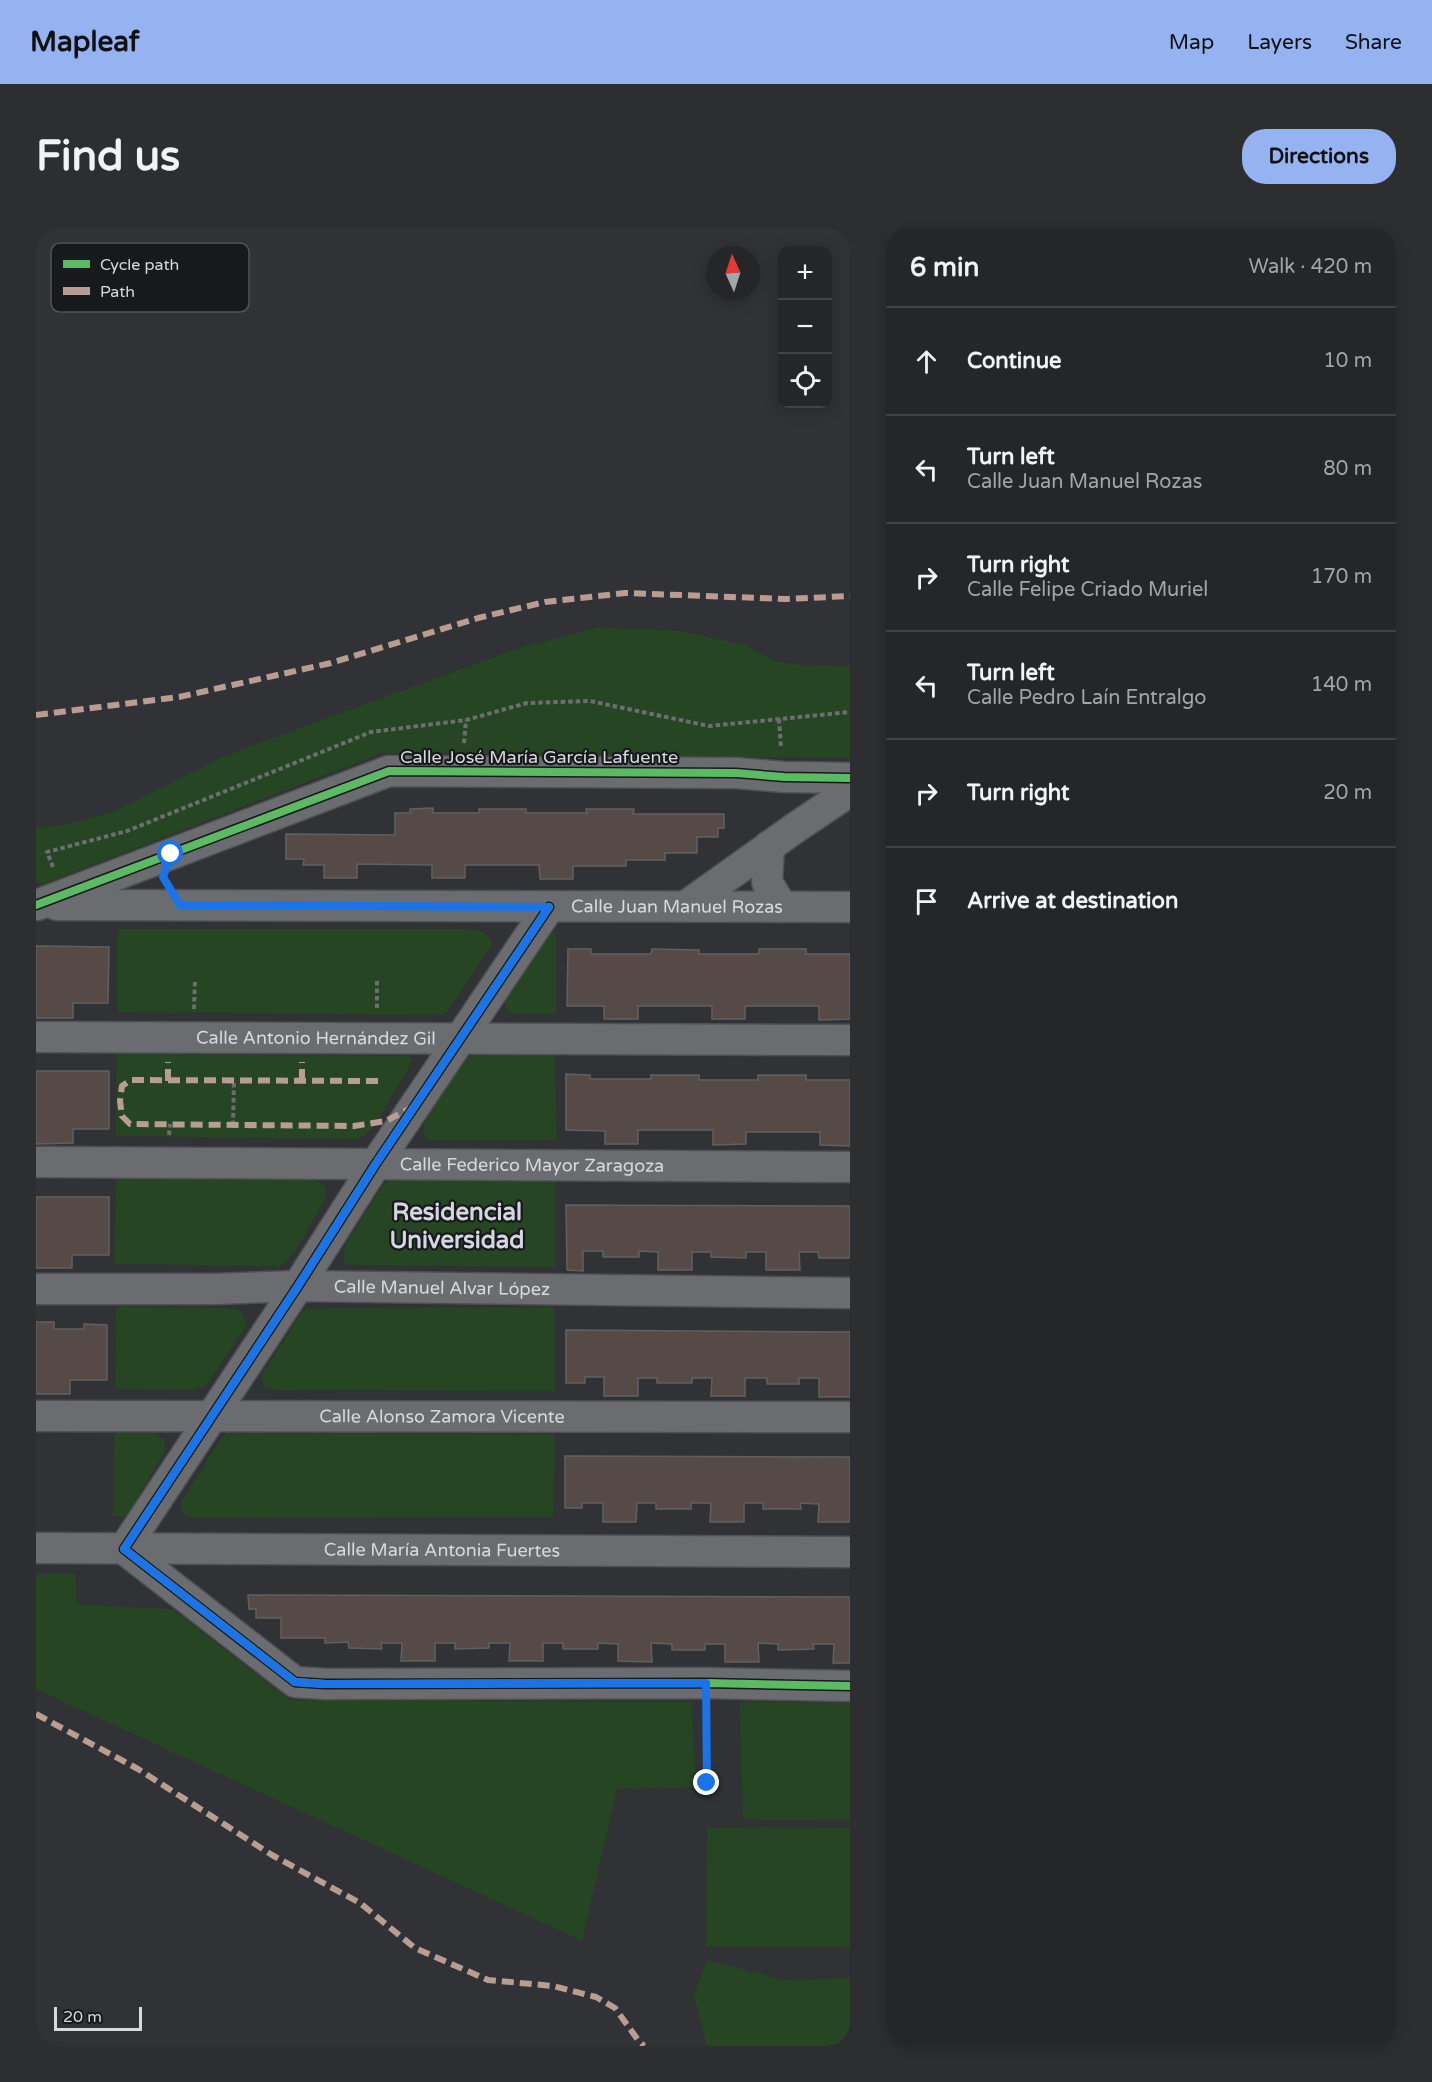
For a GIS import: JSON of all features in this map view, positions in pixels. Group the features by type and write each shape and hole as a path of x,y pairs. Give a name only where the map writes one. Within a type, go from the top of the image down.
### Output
{"street":[{"name":"Calle José María García Lafuente","path":"37,905 389,771 735,774 850,778"},
{"path":"686,906 850,791"},
{"path":"769,846 767,882 782,907"},
{"path":"171,854 163,877 180,905"},
{"name":"Calle Juan Manuel Rozas","path":"37,905 850,908"},
{"path":"549,907 375,1165 124,1549 295,1682 325,1684 706,1683 850,1686"},
{"name":"Calle Antonio Hernández Gil","path":"36,1037 850,1040"},
{"name":"Calle Federico Mayor Zaragoza","path":"36,1162 850,1167"},
{"name":"Calle Manuel Alvar López","path":"36,1289 216,1289 298,1286 850,1293"},
{"name":"Calle Alonso Zamora Vicente","path":"36,1416 850,1417"},
{"name":"Calle María Antonia Fuertes","path":"36,1548 850,1552"}],"path":[{"path":"233,1125 234,1081"},
{"path":"706,1683 707,1783"}],"green space":[{"path":"597,628 679,631 746,645 774,661 800,665 850,666 850,758 382,753 44,884 36,882 36,828 64,825 112,812 227,755 516,649"},
{"path":"118,929 467,929 481,932 492,941 491,946 447,1012 442,1015 118,1012"},
{"path":"556,932 556,1014 511,1014 505,1006 506,995 546,933"},
{"path":"117,1054 407,1056 412,1062 373,1128 357,1139 116,1136"},
{"path":"472,1055 554,1055 557,1140 430,1140 425,1137 423,1121 464,1060"},
{"path":"116,1176 310,1179 324,1185 327,1191 299,1246 279,1266 114,1264"},
{"path":"389,1181 555,1181 555,1267 348,1265 343,1260 345,1245 383,1185"},
{"path":"116,1306 232,1308 241,1311 245,1320 245,1328 205,1387 193,1390 115,1389"},
{"path":"554,1307 555,1391 273,1390 265,1388 261,1376 301,1313 306,1309"},
{"path":"114,1433 156,1433 165,1441 165,1451 127,1517 113,1516"},
{"path":"227,1433 555,1434 553,1517 193,1518 185,1515 181,1502"},
{"path":"36,1574 75,1574 77,1605 172,1609 290,1700 692,1702 696,1787 617,1789 582,1941 36,1689"},
{"path":"740,1702 850,1703 850,1820 743,1819"},
{"path":"707,1827 850,1828 850,1947 706,1946"},
{"path":"707,1960 783,1980 850,1978 850,2046 707,2046 694,1995"}],"building":[{"path":"433,808 433,813 479,813 479,809 526,809 526,813 587,813 586,809 634,809 633,814 724,814 724,828 718,828 718,837 697,837 697,853 665,853 665,860 626,860 626,866 573,866 573,879 540,879 539,865 465,865 465,878 432,878 432,865 357,864 357,878 324,878 324,865 303,865 304,859 286,859 286,834 395,835 395,813 410,813 410,809"},
{"path":"36,946 109,947 108,1003 73,1003 73,1018 36,1018"},
{"path":"568,949 591,949 591,954 651,954 652,949 699,950 699,954 759,954 759,949 806,949 806,954 850,954 850,1019 819,1020 819,1006 745,1006 745,1019 712,1019 712,1006 638,1006 638,1019 604,1019 604,1006 567,1006"},
{"path":"36,1071 109,1071 109,1129 73,1129 73,1143 36,1144"},
{"path":"566,1074 590,1075 590,1079 651,1079 651,1075 699,1075 699,1080 758,1080 758,1075 806,1075 806,1080 850,1080 850,1146 820,1145 820,1132 746,1132 746,1144 713,1145 713,1130 638,1130 638,1144 605,1144 605,1131 566,1130"},
{"path":"36,1197 109,1197 109,1255 72,1255 72,1268 36,1268"},
{"path":"566,1205 850,1206 850,1258 819,1258 818,1252 799,1252 800,1270 766,1270 766,1252 746,1252 746,1258 711,1257 711,1252 692,1252 692,1270 658,1270 658,1252 639,1251 639,1257 603,1257 603,1251 583,1251 583,1271 567,1270"},
{"path":"36,1322 54,1322 54,1329 84,1329 84,1324 107,1325 107,1380 70,1380 70,1394 36,1394"},
{"path":"566,1330 850,1332 850,1397 819,1397 819,1378 799,1378 799,1384 767,1384 767,1378 745,1378 745,1396 711,1396 712,1378 692,1378 692,1383 657,1383 657,1378 638,1378 638,1396 604,1396 604,1377 585,1377 585,1383 566,1383"},
{"path":"565,1456 850,1457 850,1522 818,1522 819,1504 800,1503 801,1509 763,1509 763,1503 744,1503 744,1522 710,1522 711,1503 691,1503 691,1509 656,1509 656,1503 637,1503 636,1522 603,1522 603,1503 582,1503 582,1508 565,1508"},
{"path":"248,1595 850,1597 850,1663 833,1663 834,1644 813,1644 814,1649 778,1650 778,1644 758,1643 759,1662 725,1662 725,1644 705,1644 705,1650 672,1650 672,1644 651,1643 652,1662 618,1661 618,1644 598,1643 598,1649 563,1649 563,1643 543,1643 543,1661 509,1661 510,1643 489,1643 489,1648 455,1649 455,1643 435,1643 435,1661 401,1661 402,1643 381,1643 382,1649 349,1648 348,1642 325,1643 325,1638 281,1638 281,1618 256,1618 256,1609 249,1609"}],"marked path":[{"path":"36,715 179,697 331,663 478,618 545,602 625,593 786,599 850,596"},
{"path":"168,1062 168,1081"},
{"path":"302,1062 302,1081"},
{"path":"378,1081 131,1080 122,1086 120,1101 122,1116 130,1124 354,1126 386,1121 411,1108"},
{"path":"36,1714 138,1769 272,1855 360,1903 415,1948 488,1980 553,1986 596,1997 615,2008 644,2046"}],"cycle path":[{"path":"36,905 389,771 736,773 784,777 850,778"},
{"path":"549,907 375,1165 124,1549 295,1682 325,1684 706,1683 850,1686"}],"district":[{"name":"Residencial Universidad","path":"457,1226"}],"route":[{"path":"171,854 163,877 180,905 549,907 375,1165 124,1549 295,1682 325,1684 706,1683 707,1783"}]}
